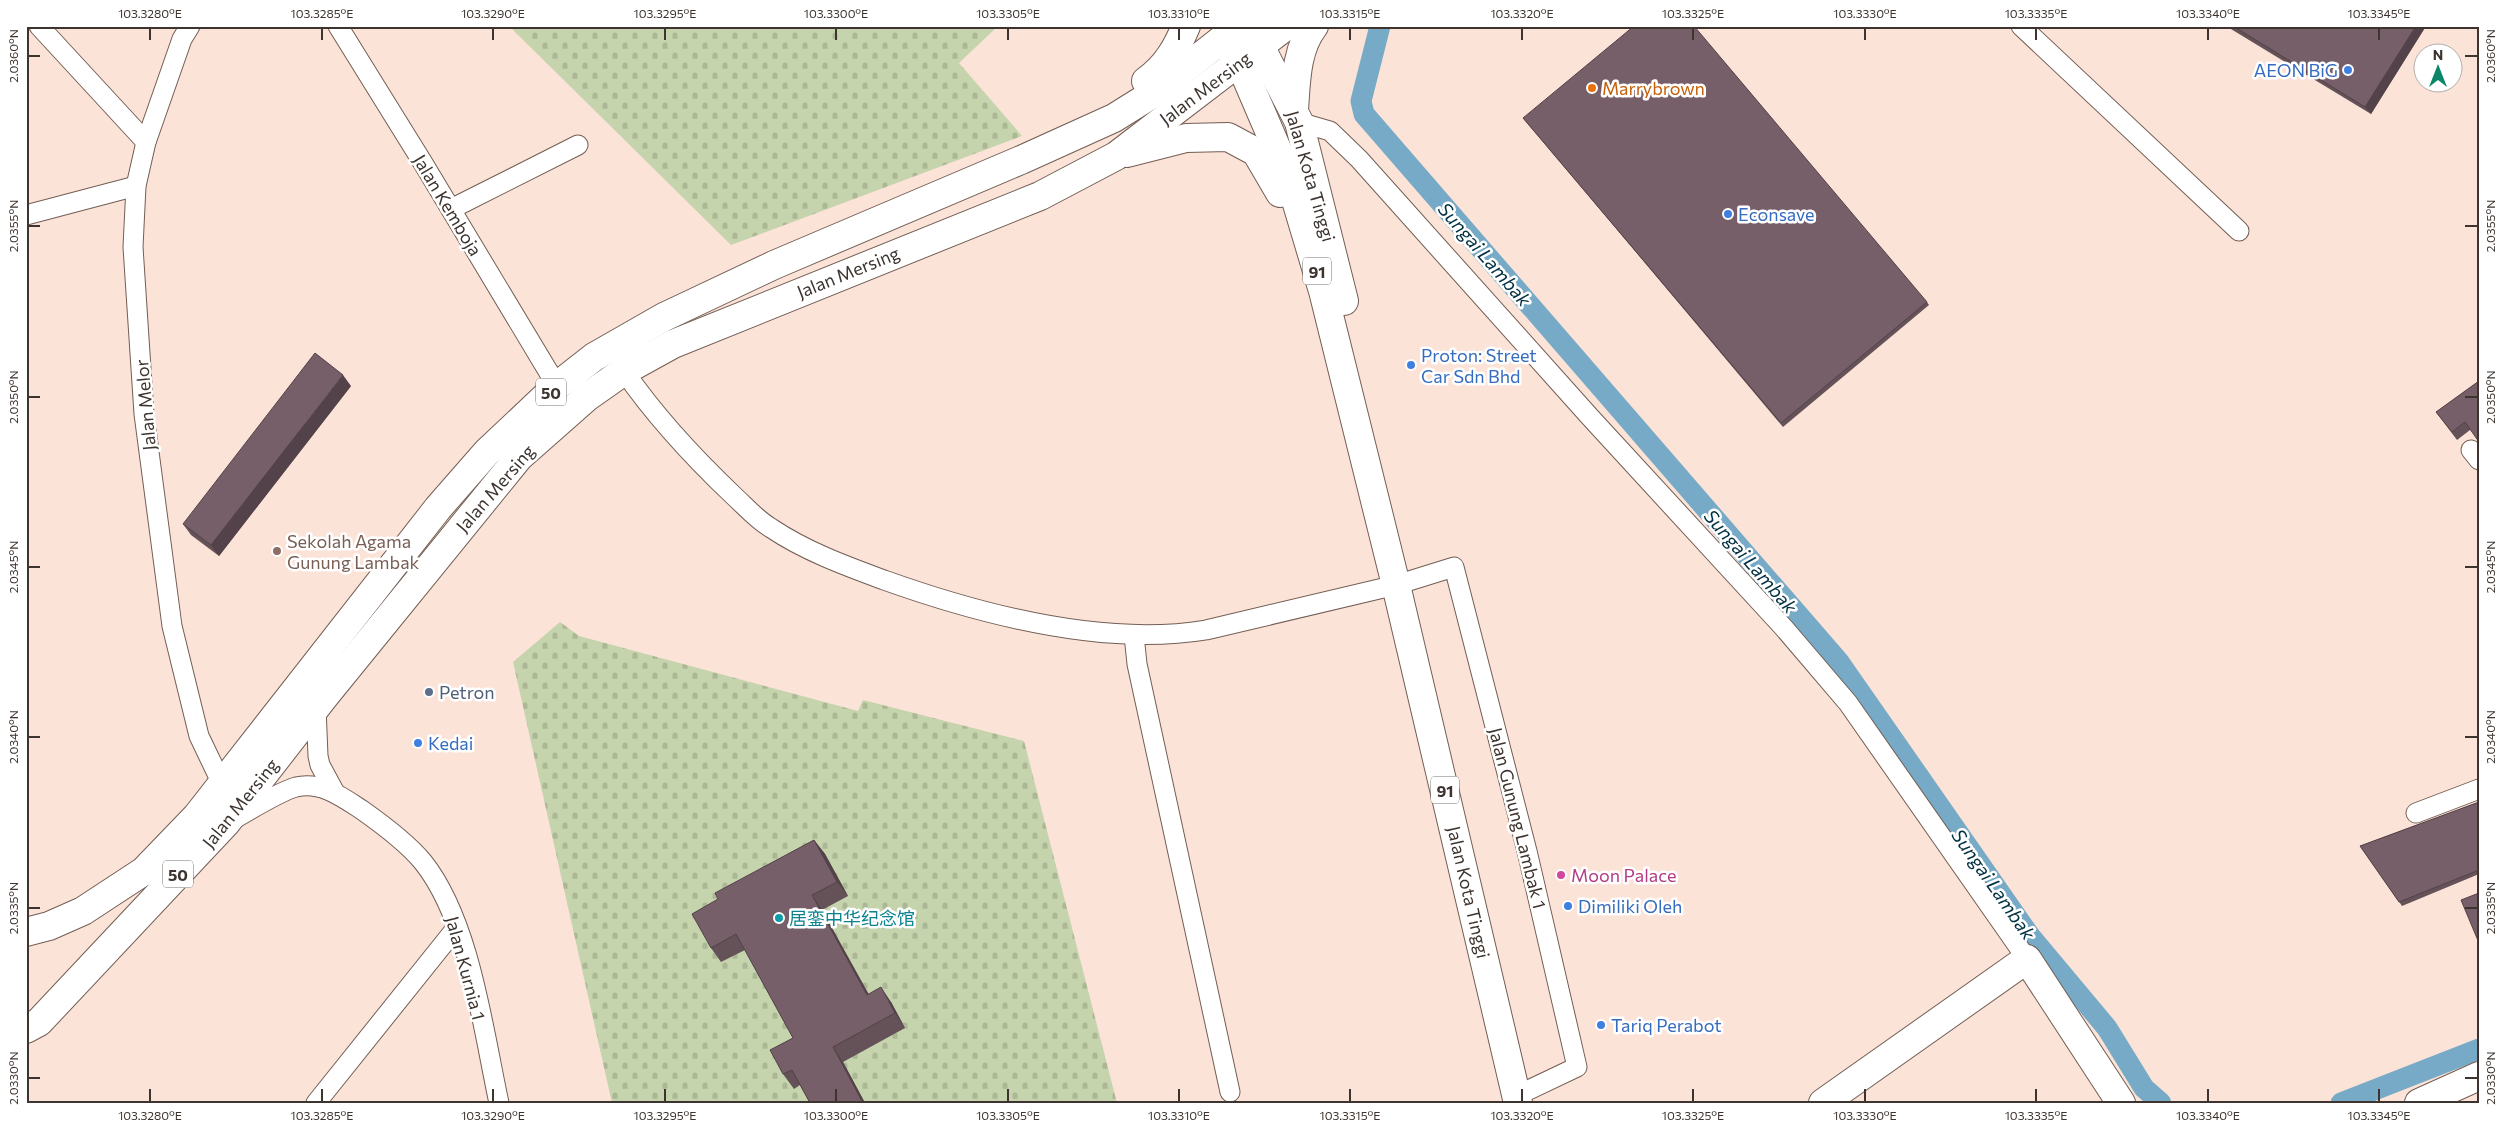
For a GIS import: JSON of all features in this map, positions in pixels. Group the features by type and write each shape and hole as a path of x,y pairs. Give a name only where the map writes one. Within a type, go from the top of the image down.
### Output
{"main road":[{"path":"1073,137 1106,108 1156,75 1176,50 1186,26"},
{"name":"Jalan Mersing","path":"26,932 48,926 83,911 144,871 197,816 438,508 487,452 557,386 594,357 664,316 774,265 1114,118 1237,38 1286,26"},
{"path":"1297,116 1300,54 1307,35 1314,26"},
{"name":"Jalan Mersing","path":"26,1029 38,1022 226,823 316,707 519,457 587,397 624,371 673,344 1040,196 1116,156 1237,38"},
{"name":"Jalan Kota Tinggi","path":"1237,38 1297,116 1350,327 1370,485"},
{"name":"Jalan Kota Tinggi","path":"1237,38 1289,177 1323,291 1396,585 1519,1100"},
{"path":"1116,156 1186,138 1228,137 1256,152 1277,186 1323,291"},
{"path":"1823,1103 2027,959 2120,1103"},
{"path":"2419,1103 2479,1076"}],"street":[{"path":"39,26 146,142"},
{"name":"Jalan Melor","path":"190,26 182,39 146,142 136,186 133,247 144,414 172,626 199,736 222,784"},
{"name":"Jalan Kemboja","path":"338,26 557,386"},
{"path":"2021,26 2239,231"},
{"path":"1297,116 1330,131 1359,159 1590,417 1784,628 1848,703 2027,959"},
{"path":"451,209 578,145"},
{"path":"26,216 136,186"},
{"path":"624,371 643,398 713,476 755,516 786,537 862,572 968,606 1050,626 1134,635 1176,635 1206,630 1396,585"},
{"name":"Jalan Gunung Lambak 1","path":"1396,585 1454,567 1527,851 1577,1067 1519,1100"},
{"path":"1134,635 1137,664 1230,1092"},
{"path":"316,707 318,756 320,765 334,791"},
{"path":"226,823 295,788 307,786 334,791"},
{"path":"2416,813 2479,789"},
{"name":"Jalan Kurnia 1","path":"334,791 375,819 422,861 447,903 470,974 499,1103"},
{"path":"316,1103 456,927"}],"green space":[{"path":"509,26 998,26 959,63 1022,136 731,245"},
{"path":"560,622 579,636 858,711 863,700 1024,741 1117,1103 612,1103 513,662"}],"building":[{"name":"Econsave","path":"1634,26 1694,26 1927,302 1781,423 1523,118"},
{"name":"AEON BiG","path":"2233,26 2416,26 2365,107"},
{"path":"315,353 343,375 211,545 183,524"},
{"path":"2479,381 2479,442 2465,422 2452,432 2436,412"},
{"path":"2479,802 2479,870 2399,902 2360,846"},
{"path":"814,840 837,882 812,895 867,995 881,987 895,1013 833,1047 863,1103 810,1103 792,1070 783,1074 770,1050 793,1038 736,934 711,948 692,914 718,899 715,893"},
{"path":"2479,893 2479,943 2461,900"}],"waterway":[{"name":"Sungai Lambak","path":"1380,26 1361,101 1364,114 1839,662 2030,936 2107,1028 2144,1088 2161,1103"},
{"name":"Sungai Lambak","path":"2341,1103 2479,1049"}],"place":[{"name":"AEON BiG","path":"2348,70"},
{"name":"Marrybrown","path":"1592,88"},
{"name":"Econsave","path":"1728,214"},
{"name":"Proton: Street Car Sdn Bhd","path":"1411,365"},
{"name":"Sekolah Agama Gunung Lambak","path":"277,551"},
{"name":"Petron","path":"429,692"},
{"name":"Kedai","path":"418,743"},
{"name":"Moon Palace","path":"1561,875"},
{"name":"Dimiliki Oleh","path":"1568,906"},
{"name":"居銮中华纪念馆","path":"779,918"},
{"name":"Tariq Perabot","path":"1601,1025"}]}
